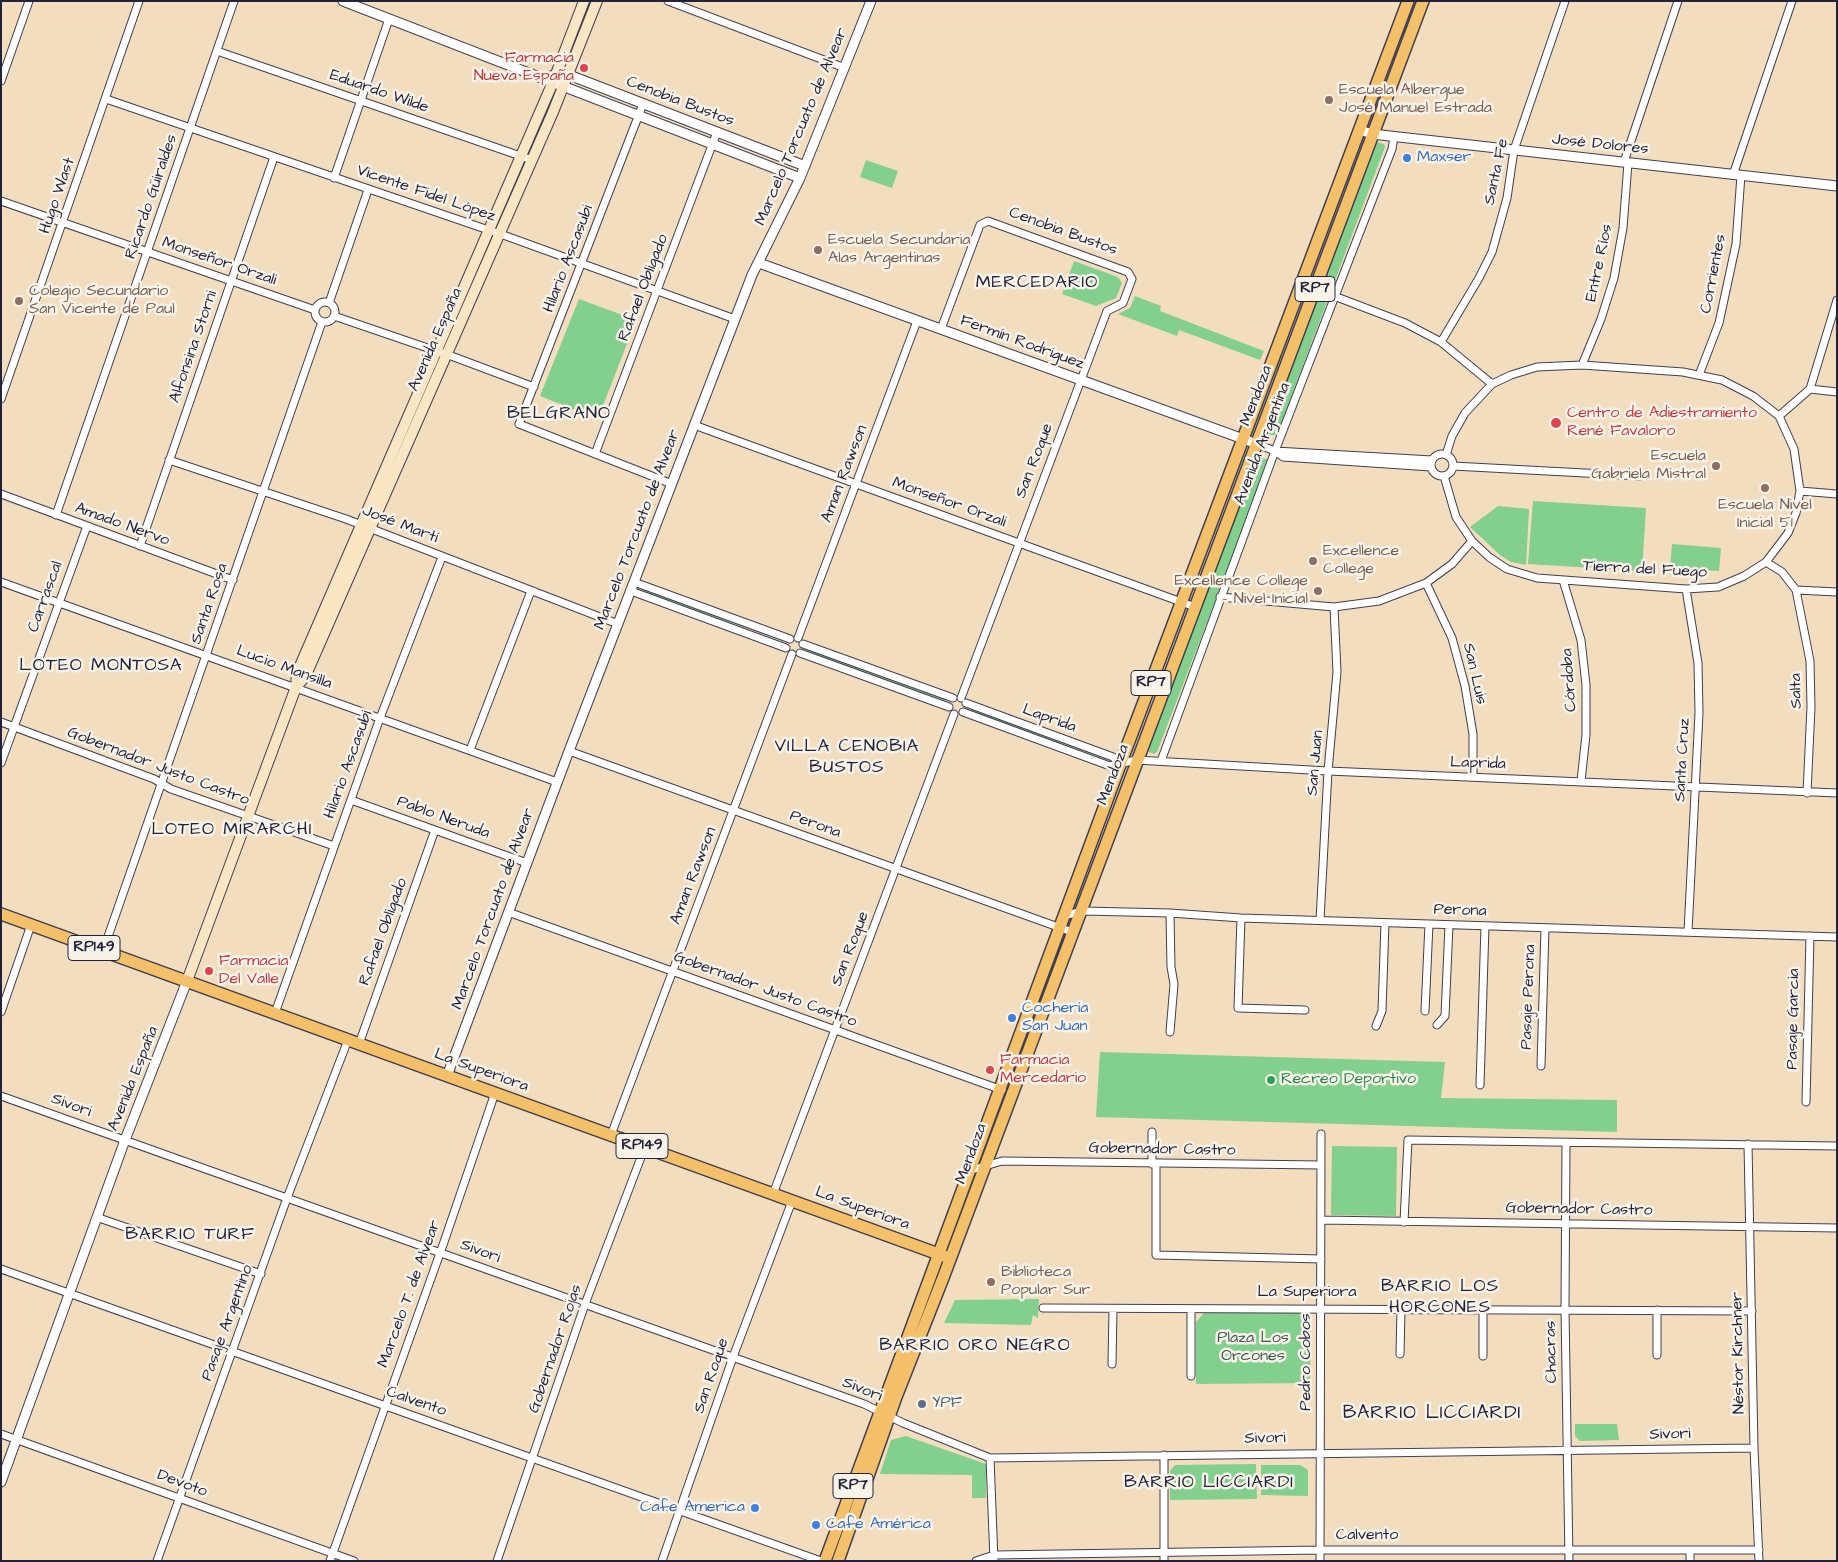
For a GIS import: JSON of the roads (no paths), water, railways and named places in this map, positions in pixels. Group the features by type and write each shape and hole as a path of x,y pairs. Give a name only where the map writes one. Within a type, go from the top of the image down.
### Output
{"main road":[{"name":"Avenida España","path":"187,981 296,687 306,677 436,351 555,79 584,1"},
{"name":"Avenida España","path":"365,527 447,354 500,234 569,75 596,1"},
{"name":"Mendoza","path":"838,1561 937,1254 1058,925 1244,440 1408,1"},
{"name":"Mendoza","path":"825,1561 884,1414 950,1258 1423,1"},
{"name":"La Superiora","path":"1,914 950,1258"}],"street":[{"path":"1,81 4,63 29,1"},
{"name":"Hugo Wast","path":"1,399 64,223 139,1"},
{"name":"Ricardo Güiraldes","path":"56,515 234,1"},
{"name":"Cenobia Bustos","path":"343,1 542,77 555,79 569,75 805,166"},
{"path":"668,1 845,68"},
{"name":"Marcelo Torcuato de Alvear","path":"448,1076 557,782 694,425 759,263 805,166 870,1"},
{"name":"Santa Fe","path":"1441,342 1470,295 1492,252 1507,198 1514,150 1565,1"},
{"name":"Entre Ríos","path":"1582,365 1601,319 1614,278 1623,228 1626,163 1678,1"},
{"name":"Corrientes","path":"1699,375 1719,323 1736,244 1737,175 1792,1"},
{"path":"334,178 389,18"},
{"name":"Eduardo Wilde","path":"217,51 532,160"},
{"name":"Cenobia Bustos","path":"555,79 564,86 800,178"},
{"name":"Vicente Fidel López","path":"106,99 500,234 736,319"},
{"name":"Hilario Ascasubi","path":"595,454 519,424 643,104"},
{"name":"José Dolores","path":"1360,130 1394,137 1837,186"},
{"name":"Rafael Obligado","path":"595,454 717,132"},
{"name":"Avenida Argentina","path":"1160,761 1275,451 1392,149 1394,137"},
{"name":"Alfonsina Storni","path":"140,546 274,157"},
{"path":"329,303 368,190"},
{"name":"Monseñor Orzali","path":"1,201 315,310"},
{"name":"Cenobia Bustos","path":"941,329 980,225 988,221 1128,272"},
{"name":"Fermín Rodríguez","path":"759,263 1275,451 1432,464"},
{"name":"San Roque","path":"960,700 1107,310 1123,303 1132,279 1128,272"},
{"path":"1334,296 1405,323 1441,342 1492,384"},
{"path":"1779,416 1810,389 1837,300"},
{"path":"321,303 329,303 334,310 334,316 330,321 322,322 316,316 315,310 321,303"},
{"path":"334,316 447,354 534,387"},
{"name":"Aman Rawson","path":"798,638 917,321"},
{"name":"Santa Rosa","path":"103,951 322,322"},
{"name":"Tierra del Fuego","path":"1444,476 1456,517 1472,541 1489,557 1507,569 1537,578 1686,589 1718,587 1744,576 1766,562 1788,533 1796,513 1800,491 1799,472 1794,449 1779,416 1753,396 1722,380 1699,375 1582,365 1537,367 1511,375 1492,384 1466,413 1452,436 1446,455"},
{"path":"1810,389 1837,392"},
{"name":"Monseñor Orzali","path":"694,425 1195,607"},
{"path":"595,454 672,484"},
{"path":"1439,455 1446,455 1451,460 1453,466 1450,473 1444,476 1436,475 1432,464 1439,455"},
{"name":"José Martí","path":"169,460 365,527 618,624"},
{"path":"1453,466 1642,476"},
{"path":"1800,491 1837,494"},
{"name":"Amado Nervo","path":"1,494 233,580"},
{"name":"Carrascal","path":"1,763 87,526"},
{"path":"1220,598 1334,607 1379,601 1426,583 1452,564 1472,541"},
{"name":"Hilario Ascasubi","path":"276,1013 380,718 442,556"},
{"path":"1766,562 1782,572 1796,590 1837,592"},
{"name":"Córdoba","path":"1563,580 1581,640 1586,684 1586,735 1581,781"},
{"name":"Lucio Mansilla","path":"1,582 557,782"},
{"path":"634,582 790,639 798,638 803,644 800,653"},
{"name":"San Luis","path":"1426,583 1452,638 1465,686 1472,734 1474,777"},
{"name":"Santa Cruz","path":"1686,589 1698,664 1699,713 1688,932"},
{"name":"Salta","path":"1796,590 1810,661 1811,707 1807,793"},
{"path":"470,750 531,591"},
{"path":"631,591 786,648 792,654 800,653 949,707 954,714 964,712 960,700 949,707"},
{"name":"San Juan","path":"1320,920 1328,771 1337,672 1334,607"},
{"path":"786,648 790,639"},
{"name":"Laprida","path":"803,644 1113,757 1120,764"},
{"name":"Aman Rawson","path":"611,1135 792,654"},
{"name":"Laprida","path":"964,712 1110,766 1136,760 1328,771 1837,793"},
{"name":"San Roque","path":"773,1194 954,714"},
{"name":"Gobernador Justo Castro","path":"1,722 162,783 171,789 334,846"},
{"name":"Perona","path":"569,751 1058,925 1072,932"},
{"name":"Pablo Neruda","path":"351,800 527,863"},
{"name":"Rafael Obligado","path":"359,1044 435,830"},
{"path":"1073,890 1081,910"},
{"name":"Perona","path":"1058,925 1081,910 1241,918 1837,937"},
{"name":"Gobernador Justo Castro","path":"508,912 1012,1094"},
{"path":"1170,913 1171,967 1174,984 1170,1032"},
{"path":"1241,918 1238,1008 1305,1010"},
{"path":"1376,1026 1382,1012 1385,922"},
{"path":"1425,1012 1429,924"},
{"path":"1,1012 31,925"},
{"path":"1058,925 1065,951"},
{"path":"1438,1026 1445,1016 1449,925"},
{"path":"1480,1086 1485,926"},
{"name":"Pasaje Perona","path":"1541,1066 1545,928"},
{"name":"Pasaje Garcia","path":"1806,1102 1810,936"},
{"name":"Avenida España","path":"1,1482 99,1218 125,1140 187,981"},
{"name":"Pasaje Argentino","path":"157,1561 287,1198 348,1040"},
{"name":"Marcelo T. de Alvear","path":"330,1561 495,1093"},
{"name":"Sivori","path":"1,1096 864,1404 990,1458 1320,1452 1754,1448"},
{"path":"1152,1132 1156,1255 1321,1259"},
{"name":"Pedro Cobos","path":"1320,1561 1321,1134"},
{"path":"980,1138 1002,1161"},
{"path":"1404,1222 1408,1140 1837,1146"},
{"name":"Chacras","path":"1566,1142 1566,1450 1569,1561"},
{"name":"Néstor Kirchner","path":"1748,1144 1754,1448 1759,1561"},
{"name":"Gobernador Rojas","path":"497,1561 585,1304 645,1147"},
{"name":"Gobernador Castro","path":"968,1171 1002,1161 1321,1166"},
{"name":"San Roque","path":"662,1561 733,1357 792,1201"},
{"path":"99,1218 261,1274"},
{"name":"Gobernador Castro","path":"1321,1220 1837,1228"},
{"name":"Calvento","path":"1,1269 233,1350 821,1561"},
{"name":"La Superiora","path":"1043,1308 1565,1309 1752,1312"},
{"path":"1112,1364 1113,1309"},
{"path":"1191,1309 1191,1376"},
{"path":"1400,1354 1401,1310"},
{"path":"1482,1310 1483,1356"},
{"path":"1657,1310 1657,1355"},
{"name":"Devoto","path":"1,1434 354,1561"},
{"path":"1164,1455 1164,1557"},
{"path":"990,1458 994,1558"},
{"name":"Calvento","path":"976,1561 994,1558 1164,1557 1320,1550 1759,1550"},
{"path":"1690,1551 1690,1561"}],"place":[{"name":"Farmacia Nueva España","path":"584,68"},
{"name":"Escuela Albergue José Manuel Estrada","path":"1329,100"},
{"name":"Maxser","path":"1407,158"},
{"name":"Escuela Secundaria Alas Argentinas","path":"818,250"},
{"name":"Colegio Secundario San Vicente de Paul","path":"19,301"},
{"name":"Centro de Adiestramiento René Favaloro","path":"1556,423"},
{"name":"Escuela Gabriela Mistral","path":"1716,466"},
{"name":"Escuela Nivel Inicial 51","path":"1765,488"},
{"name":"Excellence College","path":"1313,561"},
{"name":"Excellence College - Nivel Inicial","path":"1318,591"},
{"name":"Farmacia Del Valle","path":"209,971"},
{"name":"Cochería San Juan","path":"1012,1018"},
{"name":"Farmacia Mercedario","path":"990,1070"},
{"name":"Recreo Deportivo","path":"1271,1080"},
{"name":"Biblioteca Popular Sur","path":"991,1282"},
{"name":"YPF","path":"922,1404"},
{"name":"Cafe America","path":"755,1508"},
{"name":"Cafe América","path":"816,1525"}],"district":[{"name":"MERCEDARIO","path":"1037,283"},
{"name":"BELGRANO","path":"559,414"},
{"name":"LOTEO MONTOSA","path":"101,666"},
{"name":"VILLA CENOBIA BUSTOS","path":"847,758"},
{"name":"LOTEO MIRARCHI","path":"232,830"},
{"name":"BARRIO TURF","path":"190,1235"},
{"name":"BARRIO LOS HORCONES","path":"1440,1297"},
{"name":"BARRIO ORO NEGRO","path":"975,1346"},
{"name":"BARRIO LICCIARDI","path":"1432,1414"},
{"name":"BARRIO LICCIARDI","path":"1209,1483"}],"park label":[{"name":"Plaza Los Orcones","path":"1253,1348"}]}
